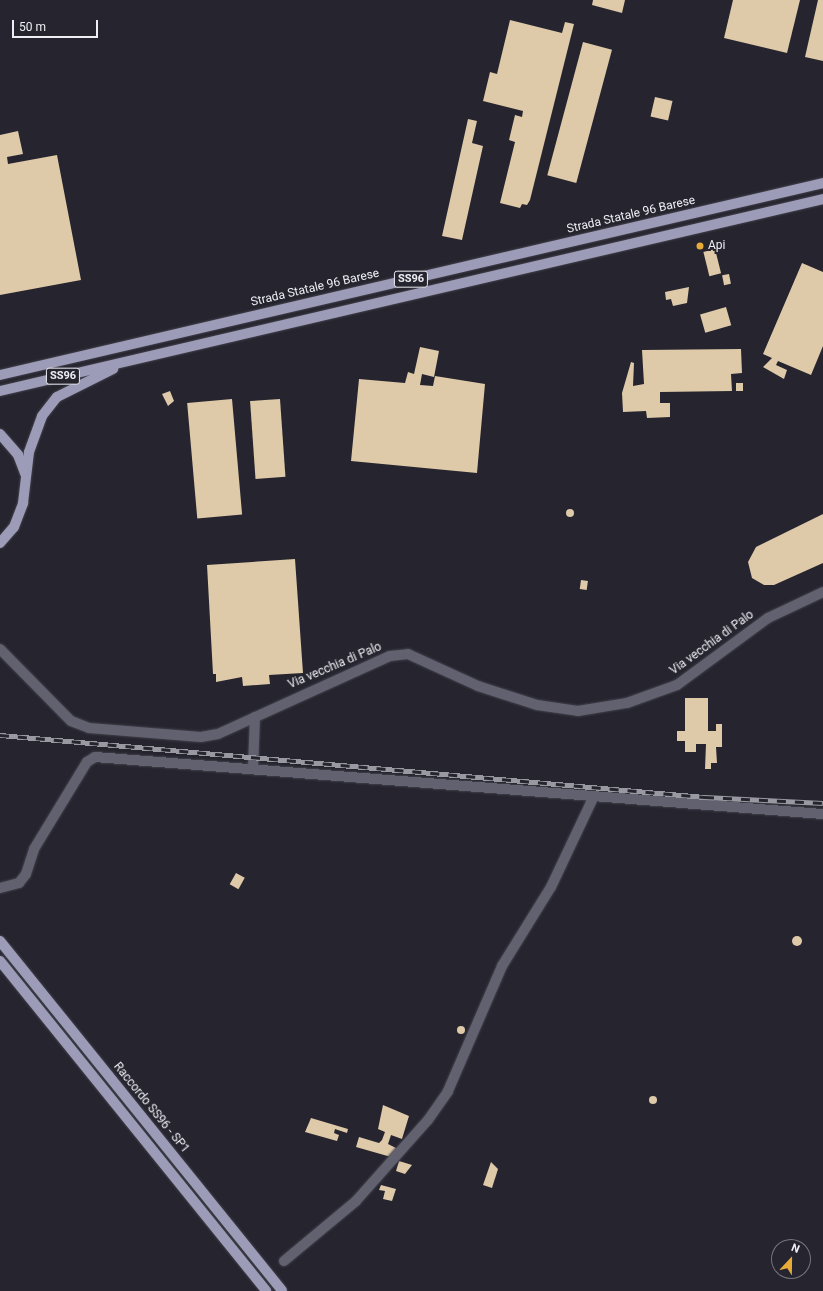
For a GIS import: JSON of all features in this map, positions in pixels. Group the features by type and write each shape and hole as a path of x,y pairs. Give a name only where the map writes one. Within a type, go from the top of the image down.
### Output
{"main road":[{"name":"Strada Statale 96 Barese","path":"0,375 823,183"},
{"name":"SS96","path":"0,391 823,199"},
{"path":"0,544 16,521 35,430 57,397 127,362"},
{"path":"0,434 18,454 26,478"},
{"name":"Raccordo SS96 - SP1","path":"0,940 282,1291"},
{"path":"0,961 266,1291"}],"street":[{"name":"Via vecchia di Palo","path":"0,649 66,717 89,728 201,737 255,717 390,656 408,654 478,686 537,705 578,712 627,703 677,685 768,618 823,592"},
{"path":"254,768 255,717"},
{"path":"0,888 19,883 26,874 34,849 87,762 95,757 254,768 592,798 823,814"},
{"path":"284,1261 356,1201 428,1120 444,1097 502,966 551,887 592,798"}],"building":[{"path":"593,0 625,0 622,13 592,5"},
{"path":"733,0 800,0 787,53 724,38"},
{"path":"818,0 823,0 823,61 805,57"},
{"path":"510,20 562,33 565,22 574,24 530,200 527,205 522,204 520,208 500,203 515,142 509,140 515,115 522,117 523,111 483,101 490,72 497,74"},
{"path":"583,42 612,50 576,183 547,175"},
{"path":"655,97 673,101 668,121 651,116"},
{"path":"468,119 477,121 472,143 483,146 462,240 442,236"},
{"path":"18,131 23,154 7,157 8,164 57,155 81,280 0,295 0,135"},
{"path":"715,249 721,273 709,276 703,252"},
{"path":"802,263 823,272 823,346 811,375 778,361 776,365 787,370 784,379 763,367 772,358 763,354"},
{"path":"729,274 731,284 724,285 722,275"},
{"path":"689,287 687,303 673,306 671,299 666,300 665,292"},
{"path":"726,307 731,325 705,333 700,314"},
{"path":"420,347 439,351 434,377 422,374 420,385 433,386 435,376 485,384 477,473 351,461 359,379 405,383 408,372 414,374"},
{"path":"741,349 742,373 731,374 732,391 660,392 660,403 670,403 670,417 647,418 646,411 623,412 622,393 631,362 634,363 633,386 644,384 642,350"},
{"path":"736,383 743,383 743,391 736,391"},
{"path":"170,391 174,401 168,406 162,394"},
{"path":"232,399 242,515 197,518 187,403"},
{"path":"280,399 285,477 256,479 250,401"},
{"path":"568,509 572,509 574,513 572,517 568,517 566,515 566,511"},
{"path":"823,514 823,563 774,585 764,585 752,578 748,562 756,547"},
{"path":"295,559 303,673 269,675 270,684 243,686 242,677 216,682 216,674 213,674 207,565"},
{"path":"581,580 588,581 587,590 580,589"},
{"path":"685,698 708,698 708,731 716,731 716,724 722,724 722,747 716,747 717,763 711,763 711,769 705,769 706,744 696,744 696,752 685,752 685,741 677,741 677,731 685,731"},
{"path":"236,873 245,878 238,889 230,884"},
{"path":"795,936 799,936 801,937 801,945 795,946 792,943 792,939"},
{"path":"459,1026 463,1026 465,1030 463,1034 459,1034 457,1032 457,1028"},
{"path":"651,1096 655,1096 657,1100 655,1104 651,1104 649,1102 649,1098"},
{"path":"383,1105 409,1116 402,1139 391,1135 388,1144 398,1149 391,1157 356,1147 359,1137 379,1143 382,1140 385,1132 378,1129"},
{"path":"311,1118 348,1129 347,1133 335,1129 334,1133 339,1135 337,1141 305,1132"},
{"path":"399,1161 412,1165 405,1174 396,1171"},
{"path":"491,1162 498,1169 492,1188 483,1185"},
{"path":"381,1185 396,1189 392,1201 383,1199 385,1191 379,1190"}],"railway":[{"path":"0,735 705,797 823,803"}],"place":[{"name":"Api","path":"700,246"}]}
